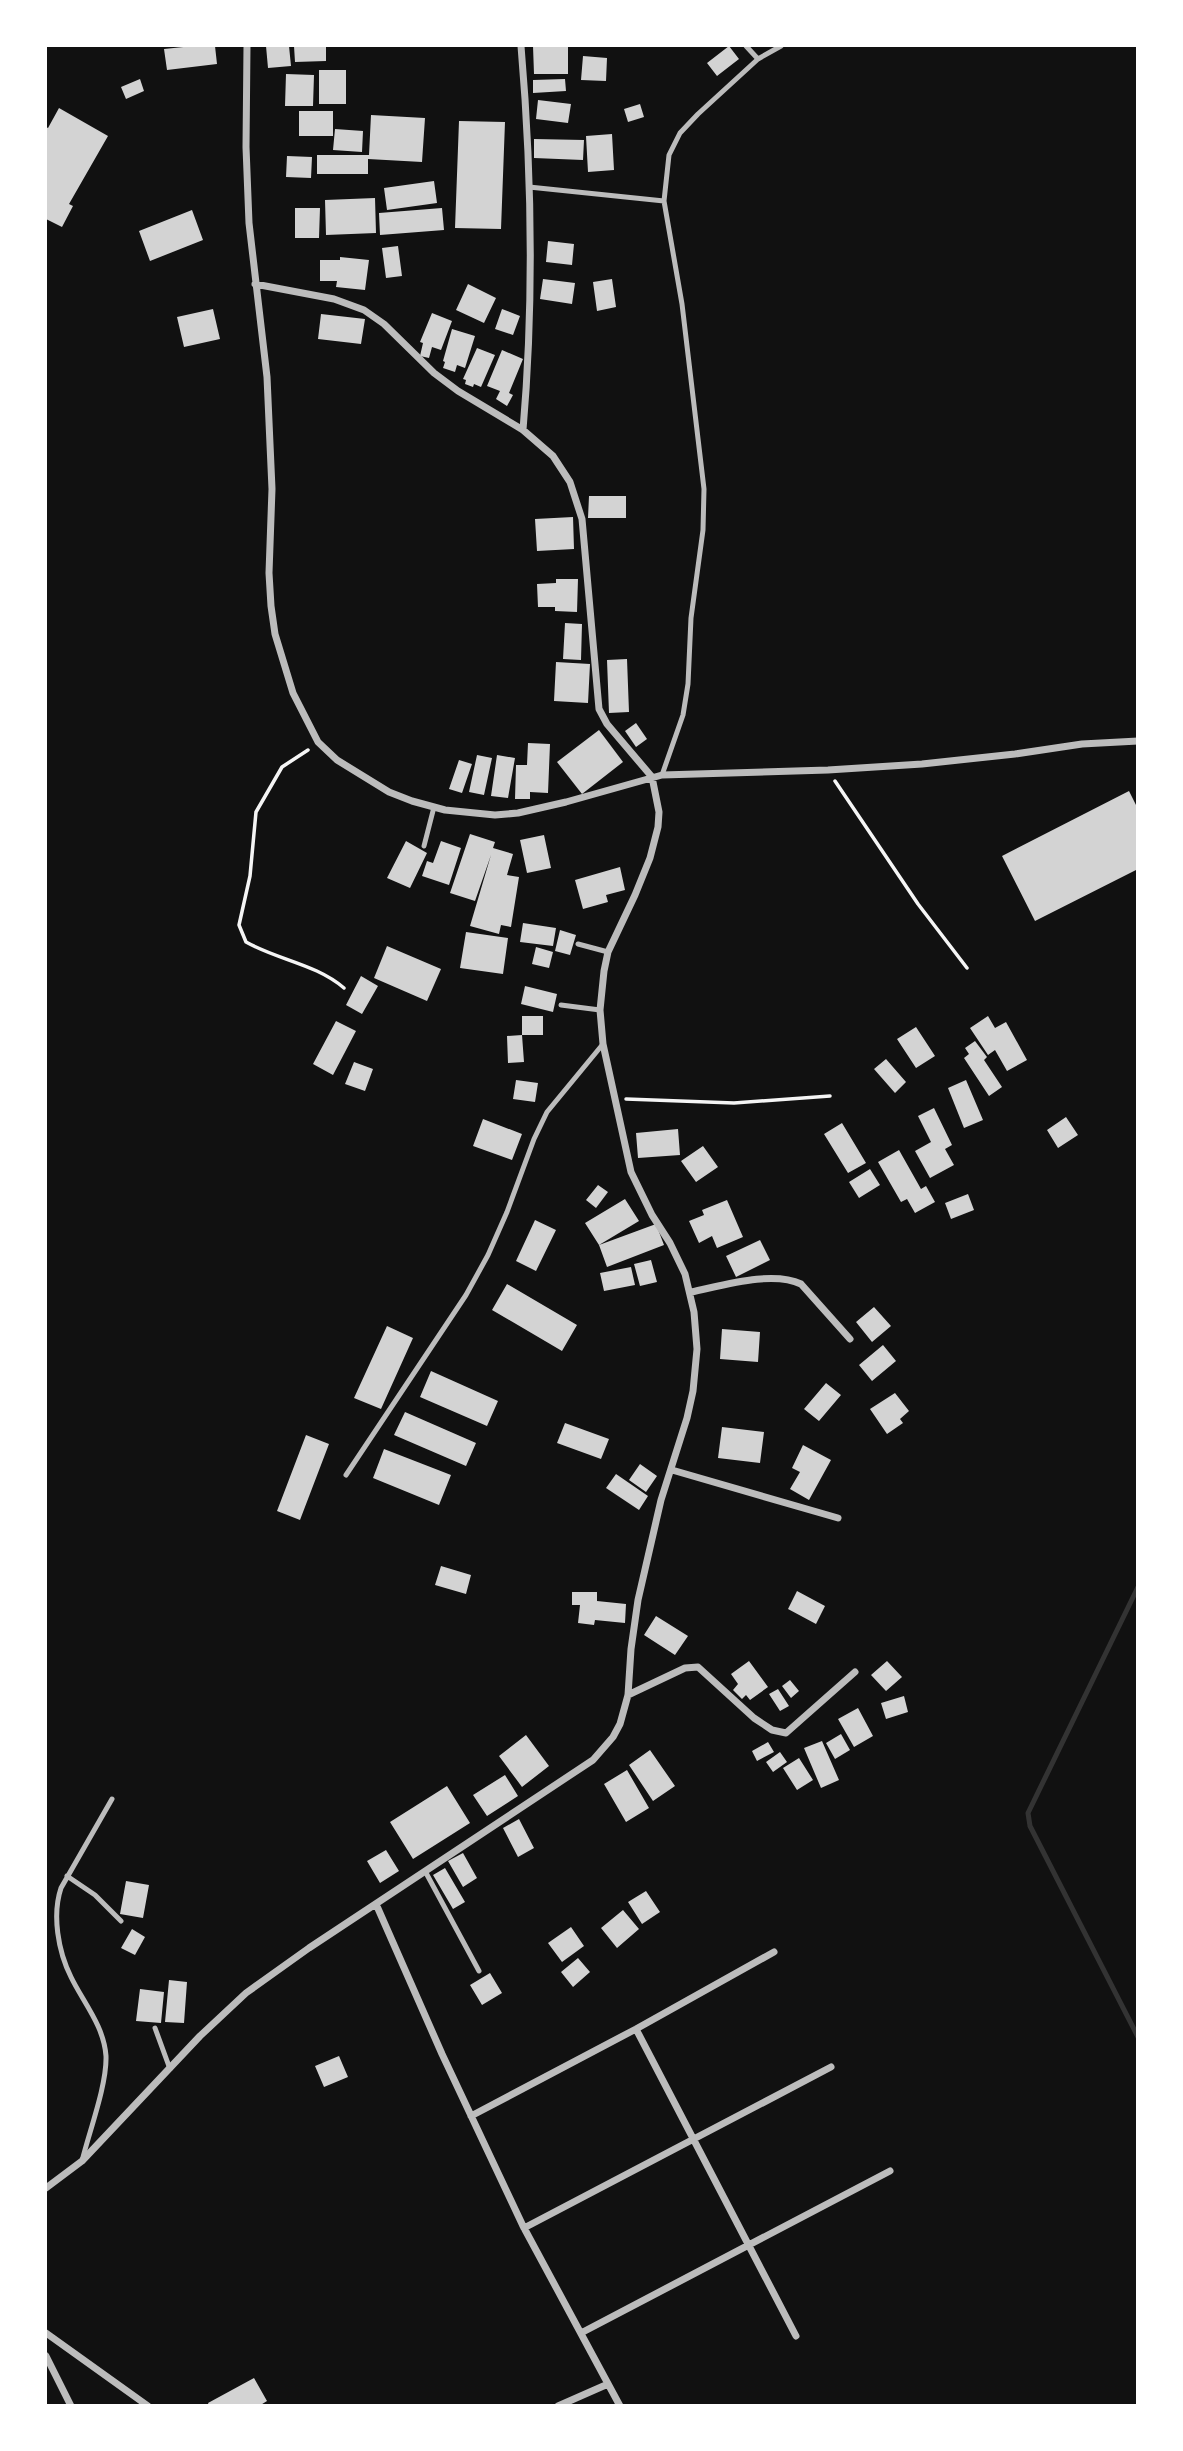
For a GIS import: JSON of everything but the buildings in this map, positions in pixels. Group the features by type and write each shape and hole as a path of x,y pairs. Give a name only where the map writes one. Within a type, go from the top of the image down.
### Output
{"street":[{"path":"247,46 248,223 267,389 272,489 269,573 273,625 293,693 318,742 337,760 389,792 434,807 495,815 518,813 566,802 662,775 828,770 976,759 1082,744 1138,741"},
{"path":"521,46 529,187 530,351 523,430"},
{"path":"46,2188 82,2161 221,2015 246,1993 593,1760 613,1737 620,1724 628,1695 638,1600 661,1500 672,1470 693,1391 697,1349 691,1292 670,1243 652,1215 631,1172 603,1044 600,1010 608,952 649,858 657,827 658,799 652,777 607,724 598,709 582,519 570,482 553,456 523,430 458,391 434,373 384,324 364,310 334,299 255,284"},
{"path":"691,1292 772,1278 791,1279 801,1284 850,1339"},
{"path":"672,1470 838,1518"},
{"path":"628,1695 685,1668 698,1667 754,1718 772,1730 786,1732 855,1672"},
{"path":"376,1904 524,2228 620,2406"},
{"path":"471,2116 774,1952"},
{"path":"636,2028 796,2336"},
{"path":"524,2228 831,2067"},
{"path":"581,2333 890,2171"},
{"path":"46,2333 148,2406"},
{"path":"46,2356 71,2406"},
{"path":"558,2406 608,2384"}],"lane":[{"path":"746,46 758,58"},
{"path":"662,775 683,715 688,684 692,606 703,530 704,489 682,304 664,201 669,155 680,133 758,58 781,46"},
{"path":"529,187 664,201"},
{"path":"424,846 434,807"},
{"path":"578,944 608,952"},
{"path":"561,1005 600,1010"},
{"path":"346,1475 477,1275 507,1212 547,1112 603,1044"},
{"path":"82,2161 104,2074 106,2054 90,2011 70,1976 61,1948 57,1899 67,1876 112,1799"},
{"path":"425,1871 480,1971"},
{"path":"67,1876 94,1895 121,1921"},
{"path":"155,2028 170,2069"}],"path":[{"path":"318,742 282,768 256,812 250,876 239,925 246,942 266,953 304,964 334,980 344,989"},
{"path":"828,770 918,904 967,968"},
{"path":"617,1099 734,1102 830,1096"}],"waterway":[{"path":"1138,1587 1028,1813 1030,1826 1138,2037"}]}
